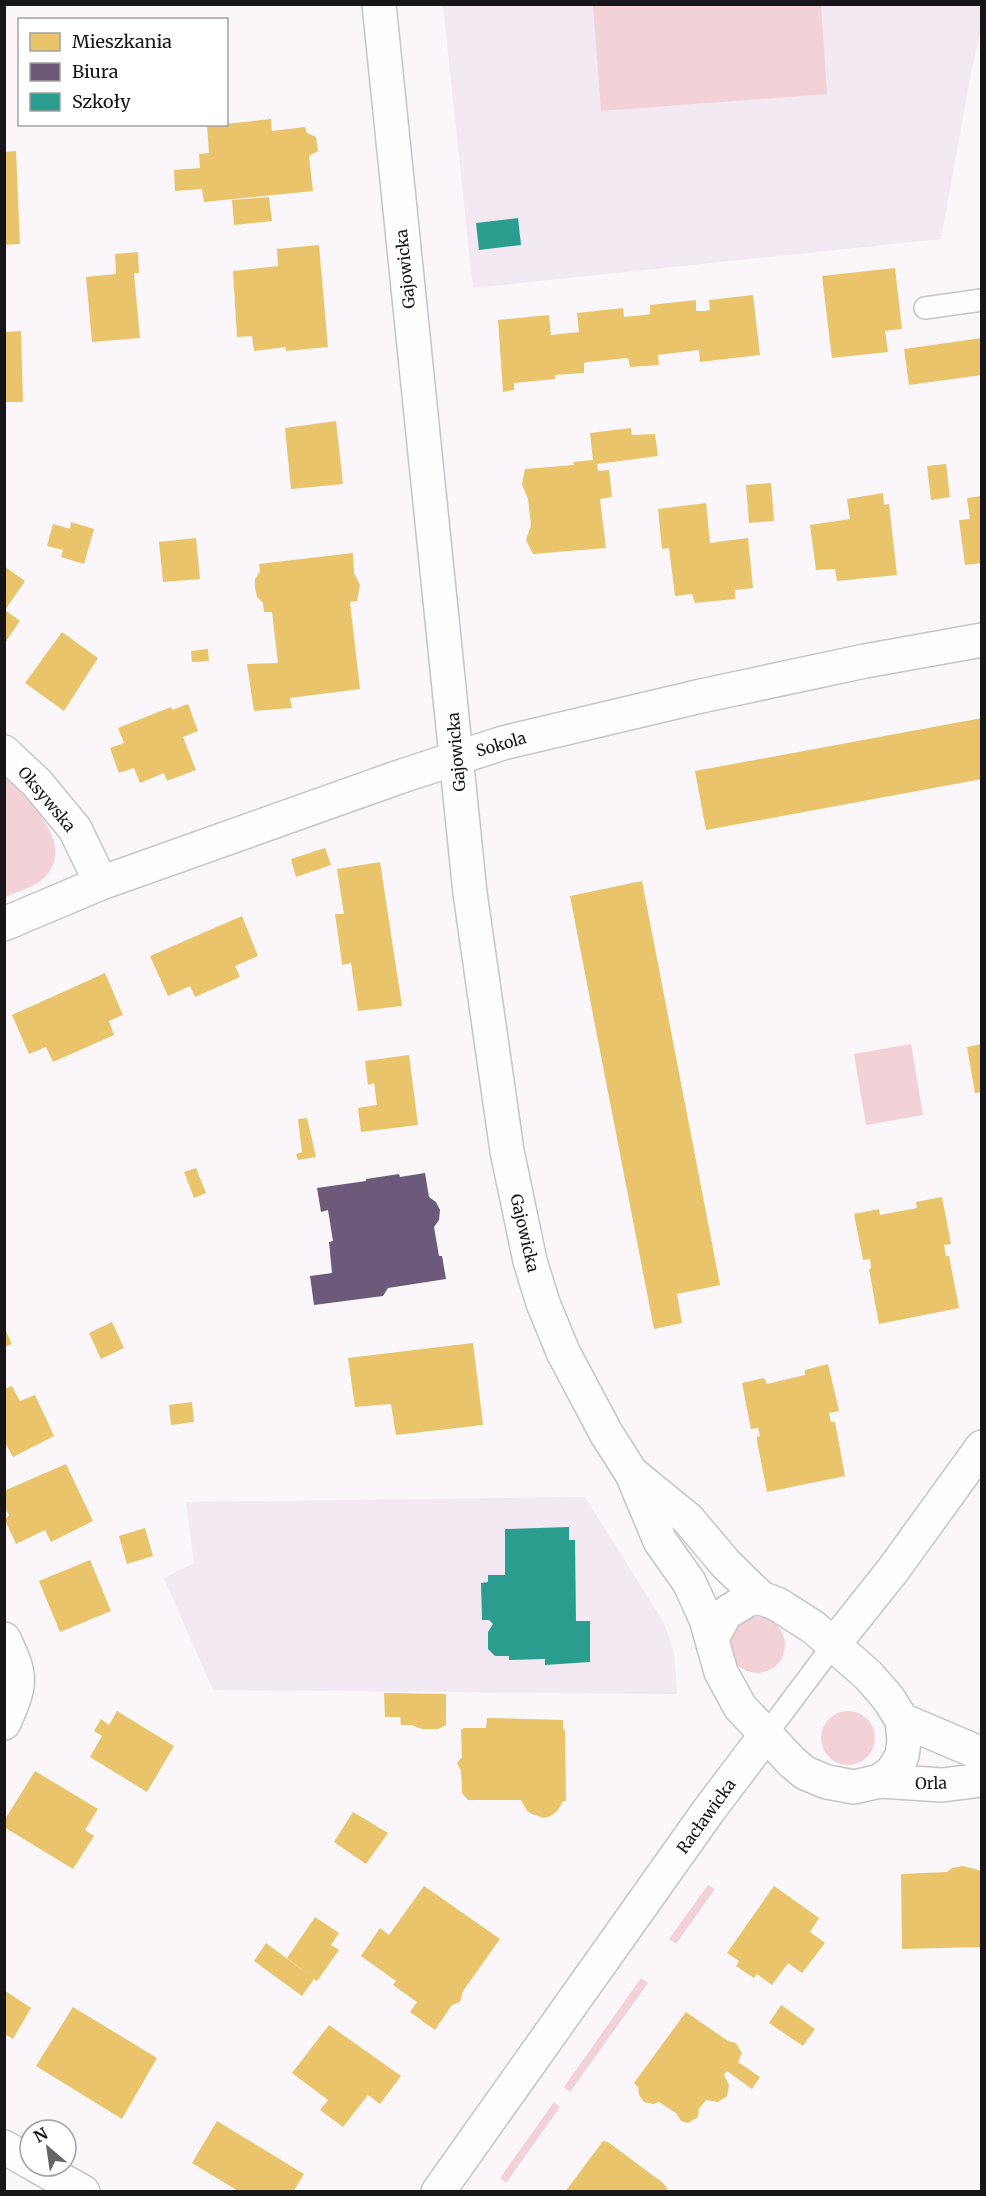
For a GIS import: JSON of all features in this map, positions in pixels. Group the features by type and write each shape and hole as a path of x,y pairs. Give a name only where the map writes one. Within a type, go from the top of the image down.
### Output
{"street":[{"name":"Gajowicka","path":"380,4 470,893 507,1151 530,1261 562,1352 606,1433 632,1474 660,1541 689,1582 734,1698 765,1736"},
{"name":"Sokola","path":"4,924 101,883 522,737 865,661 981,640"},
{"name":"Oksywska","path":"4,752 37,783 75,829 101,883"},
{"name":"Racławicka","path":"834,1644 893,1570 981,1447"},
{"name":"Gajowicka","path":"632,1474 688,1519 726,1564 761,1598 777,1604 813,1627 834,1644"},
{"path":"712,1638 726,1613 749,1599 761,1598"},
{"path":"4,1639 18,1668 18,1691 4,1723"},
{"path":"765,1736 805,1773 827,1782 854,1787 880,1781 892,1772 902,1756 904,1741 902,1720 888,1698 868,1675 834,1644"},
{"path":"902,1720 981,1754"},
{"name":"Racławicka","path":"438,2192 709,1810 765,1736"},
{"name":"Orla","path":"880,1781 942,1785 981,1780"},
{"path":"4,2147 18,2155"},
{"path":"58,2178 83,2192"}],"lane":[{"path":"925,308 981,300"},
{"name":"Racławicka","path":"765,1736 834,1644"}],"shaded area":[{"path":"443,5 981,5 981,28 941,239 473,288"},
{"path":"593,5 821,5 827,94 601,111"},
{"path":"5,777 37,810 53,838 55,852 53,866 43,879 5,897"},
{"path":"911,1044 923,1115 866,1125 854,1054"},
{"path":"585,1497 664,1623 674,1653 677,1694 213,1690 164,1578 194,1563 186,1502"},
{"path":"757,1617 777,1625 785,1645 777,1665 757,1673 737,1665 729,1645 737,1625"},
{"path":"843,1711 853,1711 863,1715 871,1723 875,1738 871,1753 863,1761 853,1765 843,1765 833,1761 825,1753 821,1743 821,1733 825,1723 833,1715"},
{"path":"708,1885 715,1889 676,1944 669,1939"},
{"path":"641,1978 648,1983 570,2092 564,2087"},
{"path":"554,2102 560,2107 506,2183 500,2178"}],"building: Mieszkania":[{"path":"271,119 272,131 305,127 307,133 316,137 318,151 309,156 313,191 204,202 202,189 175,191 174,170 200,168 199,154 209,153 207,126 228,126 228,124"},
{"path":"16,151 20,244 4,245 4,152"},
{"path":"269,197 272,221 234,225 232,200"},
{"path":"319,245 328,347 286,351 286,347 254,351 252,336 237,337 233,271 278,266 277,249"},
{"path":"138,252 139,273 134,273 140,338 92,342 86,277 116,274 115,254"},
{"path":"895,268 902,329 885,331 888,352 832,358 822,276"},
{"path":"753,295 760,355 700,362 699,350 658,355 659,365 630,367 628,358 588,362 584,363 584,373 555,375 555,379 514,383 514,390 503,392 498,320 549,315 551,335 579,332 577,313 623,308 624,317 645,315 650,314 650,305 696,300 696,311 704,311 710,310 709,300"},
{"path":"21,331 23,402 4,402 4,332"},
{"path":"982,338 982,375 909,385 904,349"},
{"path":"336,421 343,484 291,489 285,428"},
{"path":"631,428 632,435 655,434 658,456 597,464 598,471 609,470 612,497 600,499 606,548 533,554 526,540 531,525 528,499 522,484 525,469 574,465 573,462 593,460 590,433"},
{"path":"946,464 950,497 931,500 927,466"},
{"path":"771,483 774,521 749,523 746,485"},
{"path":"883,493 884,505 889,504 897,575 837,581 835,569 816,570 810,525 850,519 847,499"},
{"path":"982,496 982,563 965,565 959,520 970,519 967,498"},
{"path":"706,503 710,543 748,538 753,588 735,590 735,599 695,603 692,594 675,596 669,548 662,549 658,509"},
{"path":"71,522 94,529 84,564 61,557 63,550 47,546 53,524 70,529"},
{"path":"196,538 200,579 163,582 159,542"},
{"path":"353,553 354,573 360,585 357,601 350,602 360,689 290,698 292,708 254,711 247,664 278,663 272,612 264,612 263,603 257,597 255,588 255,579 260,571 259,564"},
{"path":"4,566 25,581 5,610 20,621 4,644"},
{"path":"62,632 98,658 64,711 25,683"},
{"path":"208,649 209,661 192,662 191,651"},
{"path":"188,704 198,731 183,737 196,770 167,781 164,773 140,783 134,768 119,773 110,748 124,743 118,728 171,707 172,710"},
{"path":"982,718 982,779 706,830 695,771"},
{"path":"325,848 331,865 296,877 291,859"},
{"path":"380,862 402,1006 358,1011 351,963 342,965 335,914 344,914 337,869"},
{"path":"642,881 720,1285 677,1294 682,1323 654,1329 570,896"},
{"path":"242,916 258,956 235,966 240,977 195,997 190,986 168,996 150,956"},
{"path":"105,973 123,1015 109,1021 114,1035 53,1062 46,1047 29,1054 12,1015"},
{"path":"982,1044 982,1092 975,1093 967,1047"},
{"path":"409,1055 418,1125 361,1132 358,1108 377,1105 374,1083 368,1085 365,1061"},
{"path":"307,1118 316,1157 298,1160 296,1154 302,1152 298,1119"},
{"path":"196,1168 206,1193 194,1198 184,1172"},
{"path":"942,1197 951,1244 944,1245 946,1256 949,1256 959,1308 879,1324 869,1269 871,1268 870,1259 863,1260 854,1214 879,1209 880,1215 917,1208 916,1202"},
{"path":"112,1322 124,1348 101,1359 89,1333"},
{"path":"4,1327 12,1344 4,1347"},
{"path":"473,1343 483,1425 396,1435 391,1404 355,1407 348,1358"},
{"path":"828,1364 839,1411 829,1413 831,1422 835,1422 845,1476 767,1492 757,1441 757,1437 760,1436 758,1428 751,1429 742,1383 764,1378 767,1384 805,1375 805,1370"},
{"path":"12,1386 20,1401 35,1395 54,1436 13,1457 4,1441 4,1389"},
{"path":"192,1402 194,1422 171,1425 169,1405"},
{"path":"66,1464 93,1521 51,1542 45,1530 16,1544 5,1520 9,1515 4,1505 4,1491"},
{"path":"145,1528 153,1556 127,1564 119,1536"},
{"path":"90,1560 111,1611 60,1632 39,1581"},
{"path":"384,1693 446,1694 446,1725 438,1729 422,1729 411,1725 401,1725 400,1717 385,1717"},
{"path":"117,1711 174,1746 147,1792 90,1757 102,1736 94,1731 101,1719 109,1725"},
{"path":"487,1718 563,1720 566,1801 563,1801 551,1816 544,1818 532,1814 527,1811 521,1800 468,1800 462,1793 461,1771 457,1763 462,1757 461,1730 486,1728"},
{"path":"35,1771 98,1809 85,1830 94,1836 73,1869 4,1827 4,1821"},
{"path":"353,1812 388,1833 366,1864 334,1842"},
{"path":"963,1866 982,1871 982,1947 902,1949 901,1874 947,1872 952,1868"},
{"path":"424,1886 500,1939 463,1991 460,2002 452,2005 435,2030 410,2012 417,2002 393,1985 396,1981 361,1956 380,1928 389,1935"},
{"path":"774,1886 819,1918 810,1932 825,1943 802,1973 788,1963 772,1985 757,1974 754,1978 736,1966 739,1961 727,1953"},
{"path":"315,1917 339,1933 331,1945 339,1950 317,1981 314,1979 302,1996 254,1961 266,1943 309,1975 287,1958"},
{"path":"4,1990 31,2008 13,2039 4,2034"},
{"path":"781,2005 815,2029 803,2046 769,2023"},
{"path":"73,2007 157,2058 122,2119 36,2066"},
{"path":"686,2012 728,2041 736,2043 742,2053 738,2062 760,2077 752,2089 727,2071 724,2075 729,2085 727,2096 718,2102 706,2100 699,2109 698,2117 688,2123 681,2121 676,2113 659,2102 653,2104 644,2102 634,2083"},
{"path":"329,2025 401,2076 380,2104 368,2095 343,2127 320,2110 328,2100 292,2073"},
{"path":"217,2121 304,2174 293,2192 240,2192 192,2163"},
{"path":"603,2141 608,2142 663,2183 667,2188 666,2192 565,2192"}],"building: Biura":[{"path":"425,1173 429,1197 436,1202 440,1210 439,1220 434,1227 446,1279 388,1288 383,1296 314,1305 310,1276 332,1273 329,1242 333,1241 328,1210 321,1212 317,1188 399,1174 400,1177"}],"building: Szkoły":[{"path":"518,218 521,245 479,250 476,223"},
{"path":"569,1527 569,1540 575,1540 576,1621 590,1621 590,1662 545,1665 545,1659 509,1660 509,1656 495,1656 488,1649 488,1632 493,1624 489,1620 482,1620 481,1583 488,1582 488,1575 505,1575 505,1529"}]}
